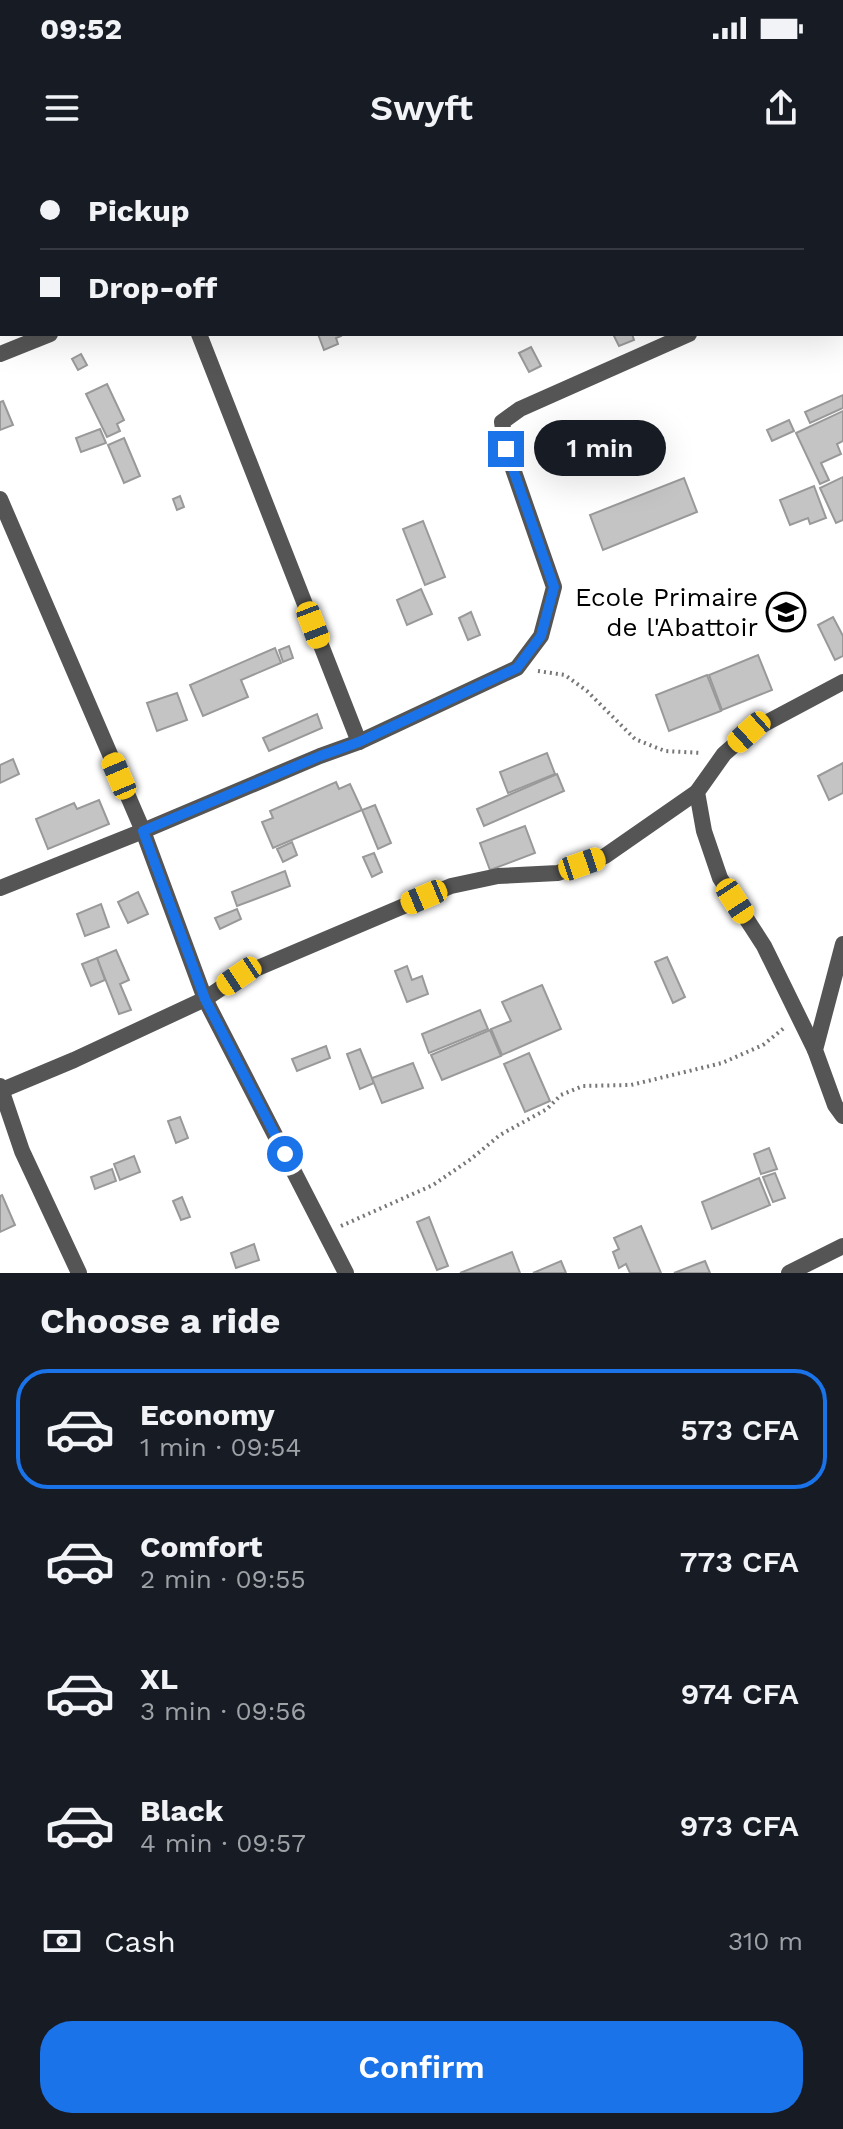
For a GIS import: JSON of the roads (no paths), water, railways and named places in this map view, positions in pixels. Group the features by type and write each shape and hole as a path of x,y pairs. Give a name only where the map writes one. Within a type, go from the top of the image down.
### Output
{"street":[{"path":"0,354 45,336"},
{"path":"200,336 359,742"},
{"path":"0,888 359,742 517,668 541,636 554,587 506,449 502,422 520,409 684,336"},
{"path":"0,499 143,831 205,999 346,1273"},
{"path":"79,1273 22,1151 1,1088 74,1060 205,999 239,976 451,886 498,876 558,873 605,856 697,792 724,754 749,732 843,682"},
{"path":"697,792 704,831 720,878 764,946 815,1050 835,1105 843,1116"},
{"path":"815,1050 843,944"},
{"path":"789,1273 843,1246"}],"place":[{"name":"Ecole Primaire de l'Abattoir","path":"786,612"}]}
